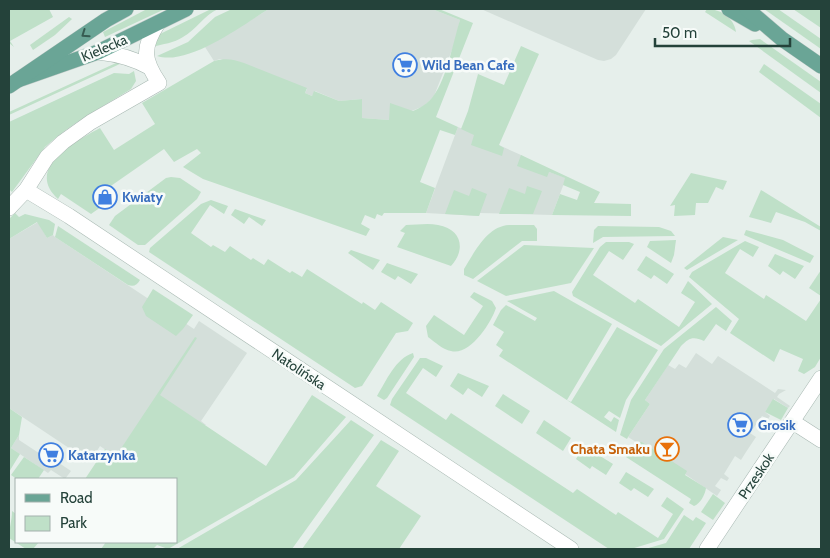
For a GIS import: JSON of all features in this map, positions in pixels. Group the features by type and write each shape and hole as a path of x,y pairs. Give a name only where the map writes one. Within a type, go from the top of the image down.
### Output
{"main road":[{"name":"Kielecka","path":"14,83 106,20 126,9"},
{"name":"Kielecka","path":"14,83 98,52 186,9"},
{"path":"729,9 782,39 821,66"},
{"path":"747,9 782,39"}],"street":[{"path":"9,208 26,190 47,157 63,142 92,122 159,83 149,67 146,52 150,35 158,23"},
{"path":"98,52 129,58 149,67"},
{"name":"Natolińska","path":"26,190 64,213 571,549"},
{"name":"Przeskok","path":"707,549 821,378"},
{"path":"793,422 821,440"}],"shaded area":[{"path":"269,9 432,9 460,20 454,45 434,96 424,106 389,120 362,118 362,99 339,101 315,91 312,96 305,93 307,89 220,59 214,61 205,47"},
{"path":"481,9 646,9 616,55 604,61"},
{"path":"458,127 521,155 549,172 566,178 552,215 480,213 479,216 426,213"},
{"path":"38,222 47,238 53,235 194,329 199,321 247,353 201,421 206,425 127,440 116,457 100,446 90,462 9,408 9,239"},
{"path":"696,353 712,364 718,356 775,393 778,389 786,390 777,397 790,406 788,408 774,399 765,412 770,416 768,419 762,416 750,433 756,437 741,460 735,456 724,474 729,478 727,481 721,478 715,486 721,490 717,496 642,442 636,442 628,437 650,404 645,400 668,365 675,369 679,364 686,368"},
{"path":"19,435 19,440 57,465 59,463 71,471 66,478 51,470 48,473 11,448"}],"green space":[{"path":"9,9 49,9 53,17 10,41 14,47 9,43"},
{"path":"147,9 165,9 105,37 103,32"},
{"path":"211,9 218,9 208,15 188,34 176,41 152,47 160,34"},
{"path":"232,9 269,9 230,34 199,50 170,58 157,56 188,42 215,17"},
{"path":"432,9 439,9 473,23 436,117 458,127 455,135 440,130 420,182 435,188 426,213 384,213 382,216 377,214 375,219 365,215 361,224 370,229 366,236 203,179 183,167 201,153 197,149 174,162 164,149 95,197 101,207 91,214 61,194 58,199 49,188 47,177 50,166 67,148 100,128 114,150 155,124 142,103 218,60 229,59 244,63 307,88 305,93 312,96 314,91 339,101 362,99 362,118 389,120 390,103 413,111 416,110 436,93 445,73 460,20"},
{"path":"707,9 712,9 726,15 733,22 736,32 705,12"},
{"path":"764,9 778,9 821,39 821,49"},
{"path":"793,9 821,9 821,28"},
{"path":"69,17 72,19 55,35 33,50 30,45"},
{"path":"760,39 821,82 821,93 749,41"},
{"path":"521,46 539,54 499,145 504,148 502,156 471,145 474,135 461,129 478,74 504,85"},
{"path":"116,63 122,63 9,115 9,112"},
{"path":"764,64 821,104 821,118 759,72"},
{"path":"134,71 136,81 131,89 86,116 45,147 12,192 9,189 9,122 114,73 129,74"},
{"path":"521,155 600,192 594,203 631,204 631,216 552,215 560,194 577,200 580,192 563,185 565,178 549,172 547,177 517,166"},
{"path":"691,173 727,181 723,190 716,187 708,203 696,203 695,215 674,216 675,205 670,206"},
{"path":"166,178 180,178 201,192 197,199 145,245 138,245 109,225 115,216"},
{"path":"527,186 542,191 533,214 499,214 509,188 525,194"},
{"path":"472,188 487,194 479,216 445,214 454,190 469,196"},
{"path":"761,190 821,227 821,231 805,222 776,212 771,223 749,217"},
{"path":"211,200 228,206 224,214 210,205 191,233 211,247 213,245 225,252 230,246 251,260 253,258 264,265 268,259 290,273 292,271 302,277 307,269 362,304 363,302 375,310 381,302 413,323 408,331 396,333 362,386 355,388 149,252 150,248 201,204"},
{"path":"235,209 266,220 262,226 249,217 244,224 231,215"},
{"path":"15,213 19,217 25,214 49,220 55,224 53,235 47,238 37,222 9,239 9,219"},
{"path":"434,224 446,227 452,231 457,236 460,247 456,260 451,266 397,247 405,233 400,231 406,225"},
{"path":"509,225 534,225 537,229 537,241 522,241 473,279 464,275 464,269 482,241 494,230"},
{"path":"58,226 140,280 139,282 134,286 128,285 55,237"},
{"path":"598,226 659,227 671,231 675,236 603,237 593,243 594,230"},
{"path":"746,230 783,240 814,256 810,263 744,235"},
{"path":"723,237 738,240 687,270 684,268"},
{"path":"676,240 671,263 647,247 650,241"},
{"path":"745,241 759,247 753,257 740,249 725,273 764,299 766,295 806,321 821,299 821,357 815,367 804,374 798,371 803,359 780,349 774,362 730,333 739,319 689,277 692,272"},
{"path":"606,242 629,242 634,244 623,260 609,251 593,275 635,303 638,299 679,327 695,302 681,293 688,281 712,304 661,346 573,296 572,292 600,247"},
{"path":"524,245 594,248 571,283 506,296 477,281"},
{"path":"351,250 380,260 373,270 348,253"},
{"path":"775,254 804,266 795,279 783,271 780,275 768,266"},
{"path":"646,256 674,274 667,284 654,275 651,279 637,270"},
{"path":"387,263 418,274 411,284 398,276 395,280 381,272"},
{"path":"821,270 821,296 809,288"},
{"path":"153,289 193,315 176,336 146,316 142,307"},
{"path":"554,291 612,324 567,400 571,402 617,327 658,350 626,400 620,418 609,411 604,417 611,422 614,417 619,420 616,432 499,356 503,350 496,345 504,332 493,325 506,305 535,321 537,318 507,301"},
{"path":"474,292 492,301 496,308 485,330 472,344 458,351 451,351 428,337 426,326 434,315 464,335 483,306 470,297"},
{"path":"716,307 732,321 726,331 716,324 704,341 691,339 686,341 645,400 650,404 627,439 620,435 631,400 664,349"},
{"path":"195,337 197,338 160,395 266,466 312,395 346,417 294,477 168,549 157,545 153,549 101,549 105,543 178,543 178,478 86,478 105,449 116,456"},
{"path":"413,353 414,357 387,398 384,400 377,396 401,360"},
{"path":"420,358 426,358 443,366 436,377 423,368 406,393 446,420 451,413 573,493 577,489 616,515 618,512 658,538 673,514 661,506 667,497 684,509 664,539 631,549 609,549 390,405 392,399"},
{"path":"458,373 489,386 482,397 468,388 463,395 450,386"},
{"path":"503,394 530,411 522,424 495,406"},
{"path":"773,399 788,408 781,420 765,412"},
{"path":"9,408 22,417 19,435 11,448 20,454 9,472"},
{"path":"351,420 374,435 292,549 177,549 296,480"},
{"path":"544,420 571,438 563,451 536,433"},
{"path":"381,440 399,451 376,486 421,516 399,549 302,549"},
{"path":"636,442 642,442 687,471 685,475 706,488 698,503 694,506 689,503 691,499 626,457"},
{"path":"584,446 613,464 606,475 592,466 590,469 576,459"},
{"path":"24,457 44,470 39,478 16,478 11,475"},
{"path":"626,472 654,489 648,497 634,488 631,491 619,483"},
{"path":"713,494 725,503 713,520 701,512"},
{"path":"12,511 15,513 15,542 9,538"},
{"path":"684,515 693,521 696,517 706,523 689,549 645,549 666,543"},
{"path":"17,543 38,543 33,549 26,549"}],"place":[{"name":"Wild Bean Cafe","path":"405,65"},
{"name":"Kwiaty","path":"105,197"},
{"name":"Grosik","path":"740,425"},
{"name":"Chata Smaku","path":"667,449"},
{"name":"Katarzynka","path":"51,455"}]}
